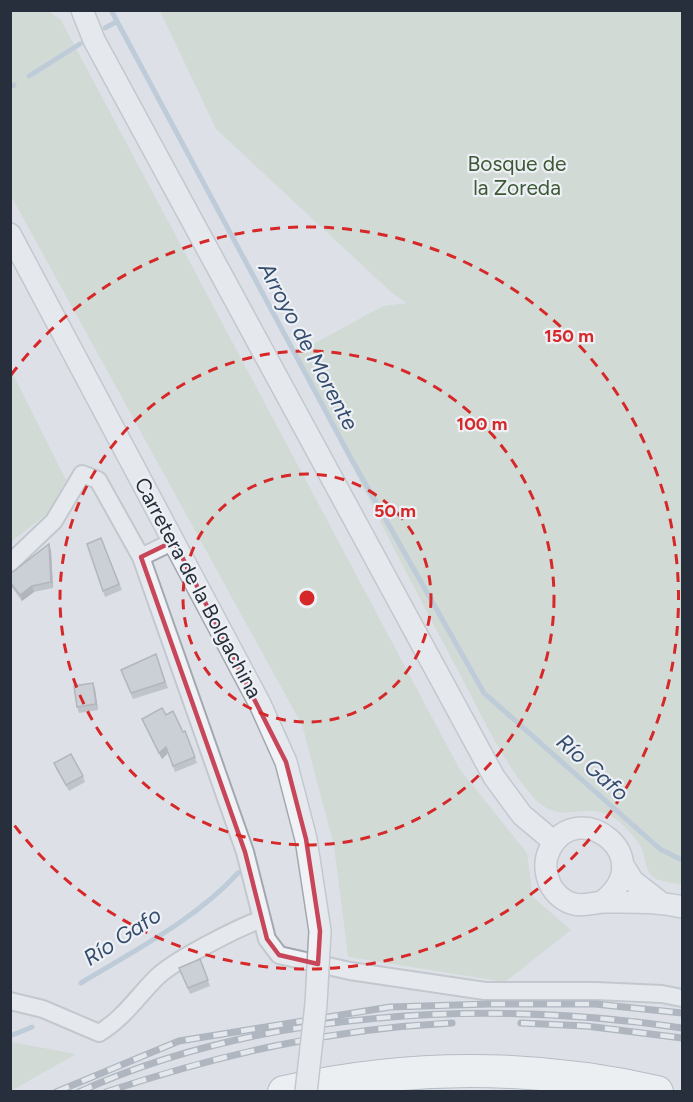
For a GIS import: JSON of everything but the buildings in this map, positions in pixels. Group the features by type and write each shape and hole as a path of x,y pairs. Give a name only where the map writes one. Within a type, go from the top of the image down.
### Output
{"highway":[{"path":"284,1092 326,1082 462,1069 550,1074 657,1092"}],"street":[{"path":"65,10 94,40"},
{"path":"82,10 94,40 494,777 522,815 554,842"},
{"name":"Carretera de la Bolgachina","path":"10,234 260,704 286,762 306,839 320,931 316,1004 306,1092"},
{"name":"Carretera de la Bolgachina","path":"10,562 54,521 82,474 98,480 141,557 245,852 267,939 279,955 350,971 485,991 596,991 662,994 682,998"},
{"path":"141,557 174,541"},
{"path":"660,902 633,881 623,865 621,853 609,836 595,829 578,828 564,833 554,842 547,855 546,872 551,886 561,898 573,904 589,906 602,902 660,902 682,907"},
{"path":"602,902 618,886 623,865"},
{"path":"10,1000 43,1009 99,1033 116,1023 158,976 211,943 262,919"}],"highlighted area":[{"path":"174,541 286,762 306,839 320,931 318,964 279,955 267,939 245,852 141,557"}],"green space":[{"path":"10,11 48,11 61,20 459,768 527,853 533,897 571,930 505,982 348,957 334,846 302,725 11,196"},
{"name":"Bosque de la Zoreda","path":"160,11 682,11 682,885 659,880 652,876 647,868 641,847 617,820 595,811 565,813 545,807 523,785 501,752 414,588 295,354 383,306 407,303 392,293 216,129"},
{"path":"10,368 66,480 49,512 11,542"},
{"path":"11,1042 76,1054 11,1091"}],"waterway":[{"name":"Arroyo de Morente","path":"111,10 348,453 484,693 660,849 682,860"},
{"path":"105,28 116,22"},
{"path":"29,76 80,44"},
{"path":"10,87 14,85"},
{"name":"Río Gafo","path":"81,983 184,920 238,873"},
{"name":"Río Gafo","path":"10,1036 32,1027"}],"railway":[{"path":"56,1092 179,1041 390,1007 595,1004 682,1013"},
{"path":"79,1092 149,1065 222,1043 298,1028 376,1018 454,1014 532,1014 608,1019 682,1028"},
{"path":"106,1092 234,1055 320,1037 452,1023"},
{"path":"521,1023 586,1026 682,1038"}]}
